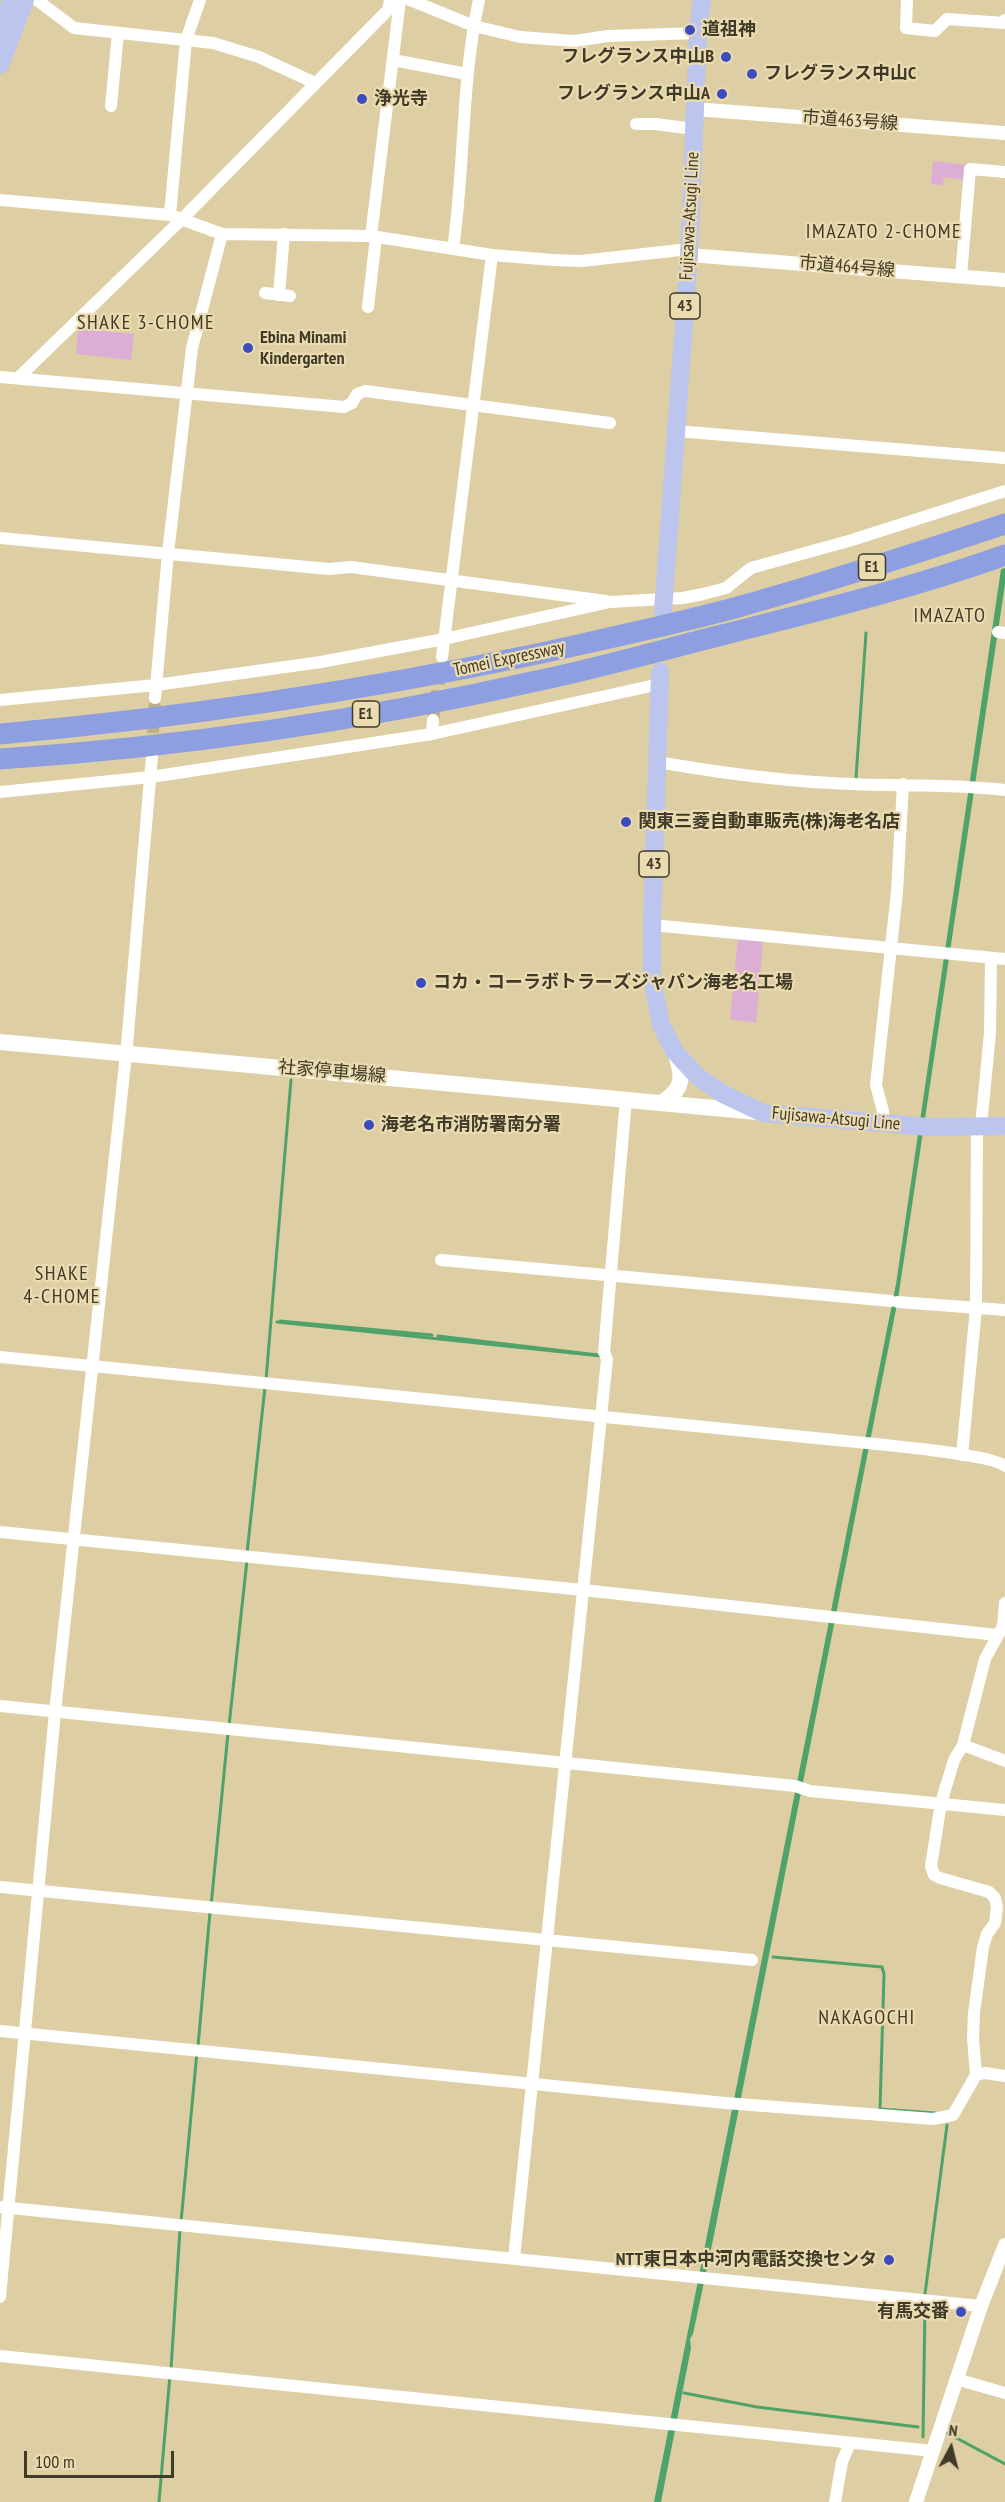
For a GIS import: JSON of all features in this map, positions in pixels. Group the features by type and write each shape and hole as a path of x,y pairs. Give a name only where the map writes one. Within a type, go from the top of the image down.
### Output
{"highway":[{"name":"Tomei Expressway","path":"0,734 176,716 455,671 665,611 737,607 1005,524"},
{"name":"Tomei Expressway","path":"0,761 216,737 381,711 541,680 839,606 1005,555"},
{"path":"0,720 276,701"}],"main road":[{"path":"0,65 3,36 12,0"},
{"path":"3,36 25,0"},
{"name":"Fujisawa-Atsugi Line","path":"665,611 689,252 698,33 702,0"},
{"name":"Fujisawa-Atsugi Line","path":"660,678 652,979 656,1005 664,1032 675,1052 698,1076 732,1099 764,1113 923,1126 1005,1126"},
{"name":"社家停車場線","path":"0,1042 764,1113"},
{"path":"663,1102 677,1092 681,1082 675,1052"},
{"path":"690,1105 702,1093 698,1076"}],"street":[{"path":"37,0 74,28 237,48 315,83"},
{"path":"176,218 186,40 200,0"},
{"path":"18,378 176,218 388,10 390,0"},
{"path":"368,307 373,236 400,0"},
{"path":"410,0 474,26 520,37 567,41 608,36 698,33"},
{"path":"453,249 467,74 479,0"},
{"path":"907,0 906,28 935,31 947,19 1005,23 1005,20"},
{"path":"111,106 118,33"},
{"path":"393,60 467,74"},
{"name":"市道463号線","path":"695,109 1005,133"},
{"path":"636,124 694,129"},
{"path":"961,276 970,169 1005,172"},
{"path":"0,201 176,218 222,234 373,236 492,255 581,261 689,252"},
{"path":"156,692 168,554 192,348 222,234"},
{"path":"265,293 284,295 284,234"},
{"name":"市道464号線","path":"689,252 1005,280"},
{"path":"442,657 492,255"},
{"path":"0,377 344,407 352,403 361,391 610,423"},
{"path":"676,431 1005,458"},
{"path":"0,538 329,569 351,567 665,611 687,598 726,588 751,568 852,540 1005,491"},
{"path":"0,700 156,692 444,639 610,602"},
{"path":"0,792 151,777 432,734 660,678"},
{"path":"432,734 433,720"},
{"path":"0,2297 4,2207 26,2034 55,1712 126,1053 152,756"},
{"path":"658,762 730,774 809,782 972,786 1005,790"},
{"path":"883,1123 883,1111 876,1085 892,948 903,784"},
{"path":"652,925 1005,959"},
{"path":"962,1455 976,1308 979,1126 990,1033 991,958"},
{"path":"514,2258 606,1359 604,1352 626,1099"},
{"path":"441,1260 1005,1310"},
{"path":"0,1357 600,1415 962,1455 994,1460 1005,1466"},
{"path":"0,1532 831,1617 1002,1629"},
{"path":"0,2031 737,2104 943,2118 953,2115 976,2075 973,2038 978,1986 987,1934 1000,1924 996,1902 989,1892 940,1878 934,1875 932,1870 941,1803 954,1760 963,1745 985,1659 1002,1629 1005,1603"},
{"path":"0,1706 1005,1810"},
{"path":"963,1745 1005,1761"},
{"path":"0,1887 752,1960"},
{"path":"976,2075 985,2073 1005,2076"},
{"path":"4,2207 981,2306"},
{"path":"916,2502 981,2306 1005,2247"},
{"path":"0,2356 933,2451"},
{"path":"956,2379 1005,2393"},
{"path":"835,2502 842,2462 850,2443"}],"shaded area":[{"path":"933,161 967,165 965,180 944,177 943,185 931,184"},
{"path":"78,329 134,334 131,360 76,354"},
{"path":"1005,568 1005,584 898,1299 714,2235 690,2339 691,2348 661,2502 654,2502 896,1284 1001,569"},
{"path":"738,939 763,941 756,1023 730,1019"}],"waterway":[{"path":"856,778 866,633"},
{"path":"266,1380 291,1080"},
{"path":"280,1321 432,1335"},
{"path":"277,1322 601,1356"},
{"path":"438,1336 598,1355"},
{"path":"247,1553 265,1387"},
{"path":"229,1726 247,1560"},
{"path":"211,1906 228,1733"},
{"path":"198,2046 210,1912"},
{"path":"773,1957 882,1967 884,1974 880,2109 935,2113"},
{"path":"181,2222 197,2052"},
{"path":"925,2294 947,2125"},
{"path":"171,2369 180,2229"},
{"path":"923,2437 925,2305"},
{"path":"159,2502 170,2375"},
{"path":"684,2393 757,2407 918,2427"},
{"path":"947,2433 1005,2464"}],"tunnel":[{"path":"433,720 441,667"},
{"path":"152,751 155,698"}],"place":[{"name":"道祖神","path":"690,30"},
{"name":"フレグランス中山B","path":"726,57"},
{"name":"フレグランス中山C","path":"752,74"},
{"name":"フレグランス中山A","path":"722,94"},
{"name":"浄光寺","path":"362,99"},
{"name":"Ebina Minami Kindergarten","path":"248,348"},
{"name":"関東三菱自動車販売(株)海老名店","path":"626,822"},
{"name":"コカ・コーラボトラーズジャパン海老名工場","path":"421,983"},
{"name":"海老名市消防署南分署","path":"369,1125"},
{"name":"NTT東日本中河内電話交換センタ","path":"889,2260"},
{"name":"有馬交番","path":"961,2312"}],"district":[{"name":"IMAZATO 2-CHOME","path":"884,232"},
{"name":"SHAKE 3-CHOME","path":"146,323"},
{"name":"IMAZATO","path":"950,616"},
{"name":"SHAKE 4-CHOME","path":"62,1286"},
{"name":"NAKAGOCHI","path":"867,2018"}]}
